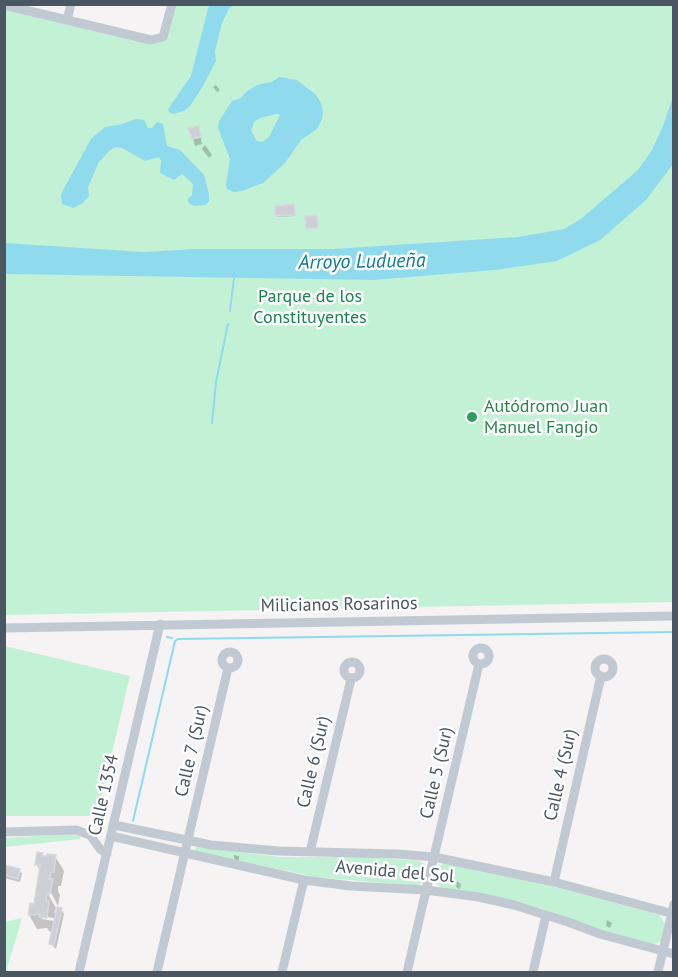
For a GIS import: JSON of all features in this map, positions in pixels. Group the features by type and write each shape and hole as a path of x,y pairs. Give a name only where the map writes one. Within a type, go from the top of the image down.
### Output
{"street":[{"path":"68,20 71,4"},
{"path":"4,5 151,40 163,37 172,4"},
{"name":"Milicianos Rosarinos","path":"4,628 674,616"},
{"name":"Calle 1354","path":"79,972 160,624"},
{"name":"Calle 5 (Sur)","path":"407,972 479,664"},
{"name":"Calle 7 (Sur)","path":"157,972 228,668"},
{"name":"Calle 4 (Sur)","path":"554,882 601,676"},
{"name":"Calle 6 (Sur)","path":"310,852 351,679"},
{"name":"Avenida del Sol","path":"114,825 188,841 278,851 434,857 554,882 673,911"},
{"path":"4,832 76,830 90,835 100,849 107,854"},
{"name":"Avenida del Sol","path":"111,836 304,880 351,886 426,890 479,897 674,954"},
{"path":"282,972 304,880"},
{"path":"658,972 673,911"},
{"path":"533,972 546,915"}],"green space":[{"name":"Parque de los Constituyentes","path":"5,5 158,39 172,5 673,5 673,602 5,615"},
{"path":"5,646 130,676 97,816 5,816"},
{"path":"67,834 80,836 80,839 5,847 5,838"},
{"path":"197,847 280,857 371,857 419,861 425,864 425,878 423,883 416,886 316,877 196,852 194,850"},
{"path":"460,865 563,889 660,915 665,925 662,941 651,945 617,936 543,909 493,896 441,888 434,876 438,866"},
{"path":"22,918 6,972 5,972 5,922"}],"water":[{"path":"209,5 235,5 229,8 222,23 215,51 216,61 203,86 190,106 184,111 173,114 168,109 191,76"},
{"path":"279,77 297,80 320,101 323,111 322,119 317,129 301,140 285,163 263,183 234,192 227,189 226,185 230,159 218,128 219,121 232,101 241,98 257,85 272,82","holes":["280,115 269,137 262,142 257,141 251,131 254,122 260,118"]},
{"name":"Arroyo Ludueña","path":"673,97 673,164 646,200 600,240 557,261 495,270 374,280 5,274 5,243 143,252 195,249 333,249 518,237 564,229 581,219 638,170 652,150"},
{"path":"136,119 144,120 148,128 152,128 157,122 163,124 167,146 180,150 204,175 209,194 209,201 206,205 190,204 187,200 192,195 193,184 182,174 174,180 160,173 159,157 145,161 116,147 99,162 88,187 89,196 83,203 73,208 62,204 63,190 91,139 105,127"}],"building":[{"path":"199,126 201,137 192,139 188,128"},
{"path":"294,204 295,215 275,216 275,206"},
{"path":"317,215 318,228 306,228 305,216"},
{"path":"37,852 43,853 42,856 56,855 54,872 51,872 49,879 53,879 50,894 47,894 46,900 49,901 47,918 39,917 40,914 28,915 30,903 34,904 40,865 35,865"},
{"path":"4,865 20,869 18,879 4,875"},
{"path":"57,907 62,908 54,945 49,944"}],"waterway":[{"path":"230,311 234,278"},
{"path":"212,423 216,382 228,324"},
{"path":"133,821 175,641 178,639 674,632"},
{"path":"167,637 172,638"}],"place":[{"name":"Autódromo Juan Manuel Fangio","path":"472,417"}]}
